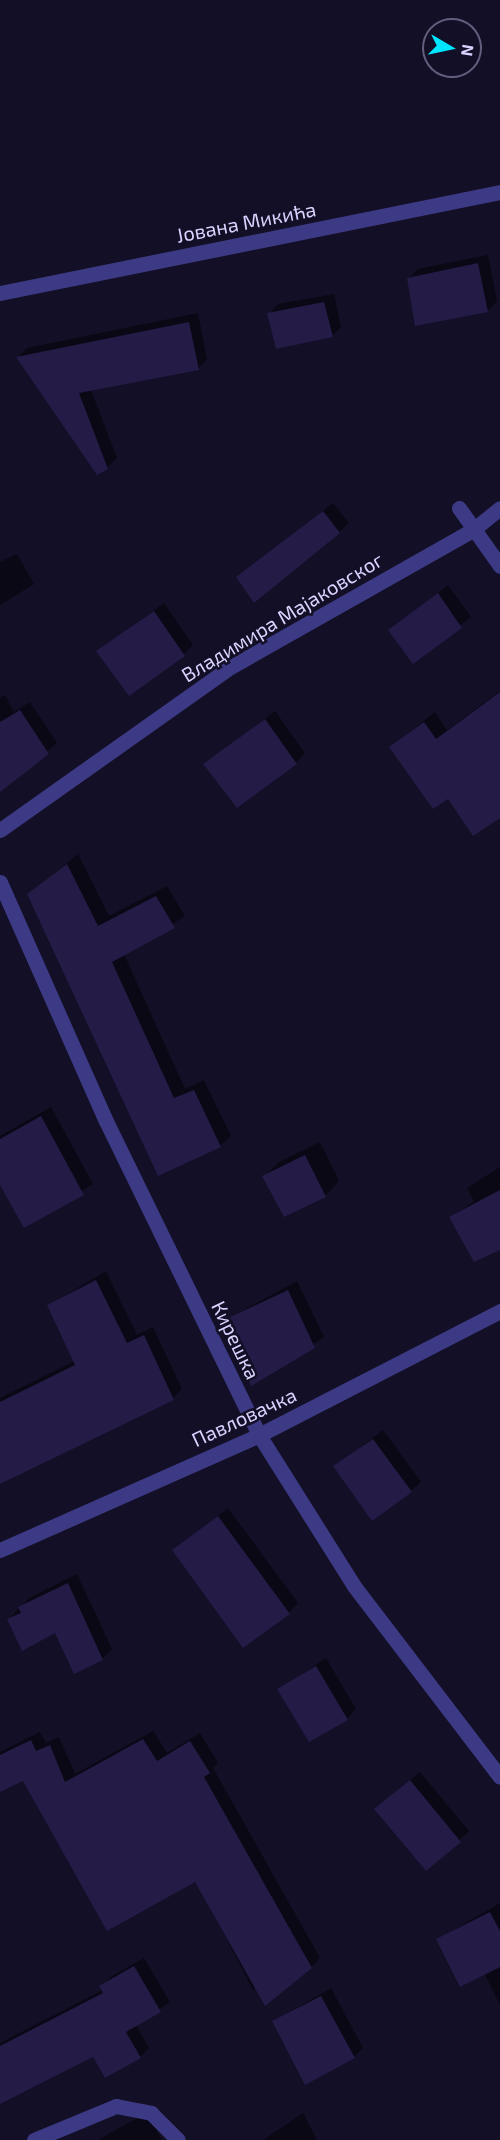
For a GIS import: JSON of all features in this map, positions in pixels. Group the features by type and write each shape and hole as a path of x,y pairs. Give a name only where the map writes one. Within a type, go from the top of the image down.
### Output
{"street":[{"name":"Јована Микића","path":"0,294 500,192"},
{"path":"459,508 500,566"},
{"name":"Владимира Мајаковског","path":"0,830 227,669 474,529 500,508"},
{"name":"Кирешка","path":"0,882 106,1121 259,1435 354,1586 500,1777"},
{"name":"Павловачка","path":"0,1550 259,1435 500,1311"},
{"path":"34,2140 116,2106 151,2113 178,2140"}],"building":[{"path":"478,263 488,312 415,326 407,278"},
{"path":"324,302 333,337 276,349 267,313"},
{"path":"189,322 199,370 79,393 108,469 97,475 16,357"},
{"path":"323,511 340,533 254,603 236,577"},
{"path":"438,593 462,628 413,664 388,630"},
{"path":"154,611 185,656 129,696 96,651"},
{"path":"500,692 500,818 473,836 448,799 433,809 389,747 424,722 436,739"},
{"path":"20,710 49,754 0,792 0,722"},
{"path":"265,719 297,764 237,808 203,764"},
{"path":"67,864 98,926 156,896 175,928 112,962 174,1098 194,1090 221,1147 158,1176 27,894"},
{"path":"41,1116 84,1195 24,1228 0,1185 0,1139"},
{"path":"305,1155 326,1197 284,1217 262,1176"},
{"path":"500,1190 500,1250 474,1262 449,1217"},
{"path":"96,1280 127,1343 144,1335 174,1400 0,1484 0,1402 75,1365 47,1305"},
{"path":"288,1290 315,1348 251,1386 224,1320"},
{"path":"373,1439 412,1492 372,1521 333,1466"},
{"path":"218,1516 290,1614 243,1648 172,1550"},
{"path":"68,1583 103,1660 74,1674 55,1633 22,1651 7,1619 21,1613 18,1607"},
{"path":"316,1666 348,1720 309,1742 277,1689"},
{"path":"143,1739 157,1761 190,1741 210,1773 204,1777 312,1968 265,2006 195,1882 107,1931 23,1781 0,1792 0,1755 31,1740 36,1751 50,1745 65,1782"},
{"path":"410,1780 461,1842 426,1871 374,1809"},
{"path":"490,1912 500,1931 500,1967 460,1987 436,1939"},
{"path":"134,1966 161,2012 126,2032 141,2058 105,2078 93,2057 0,2104 0,2046 103,1993 99,1986"},
{"path":"321,1996 355,2058 305,2085 272,2021"}]}
